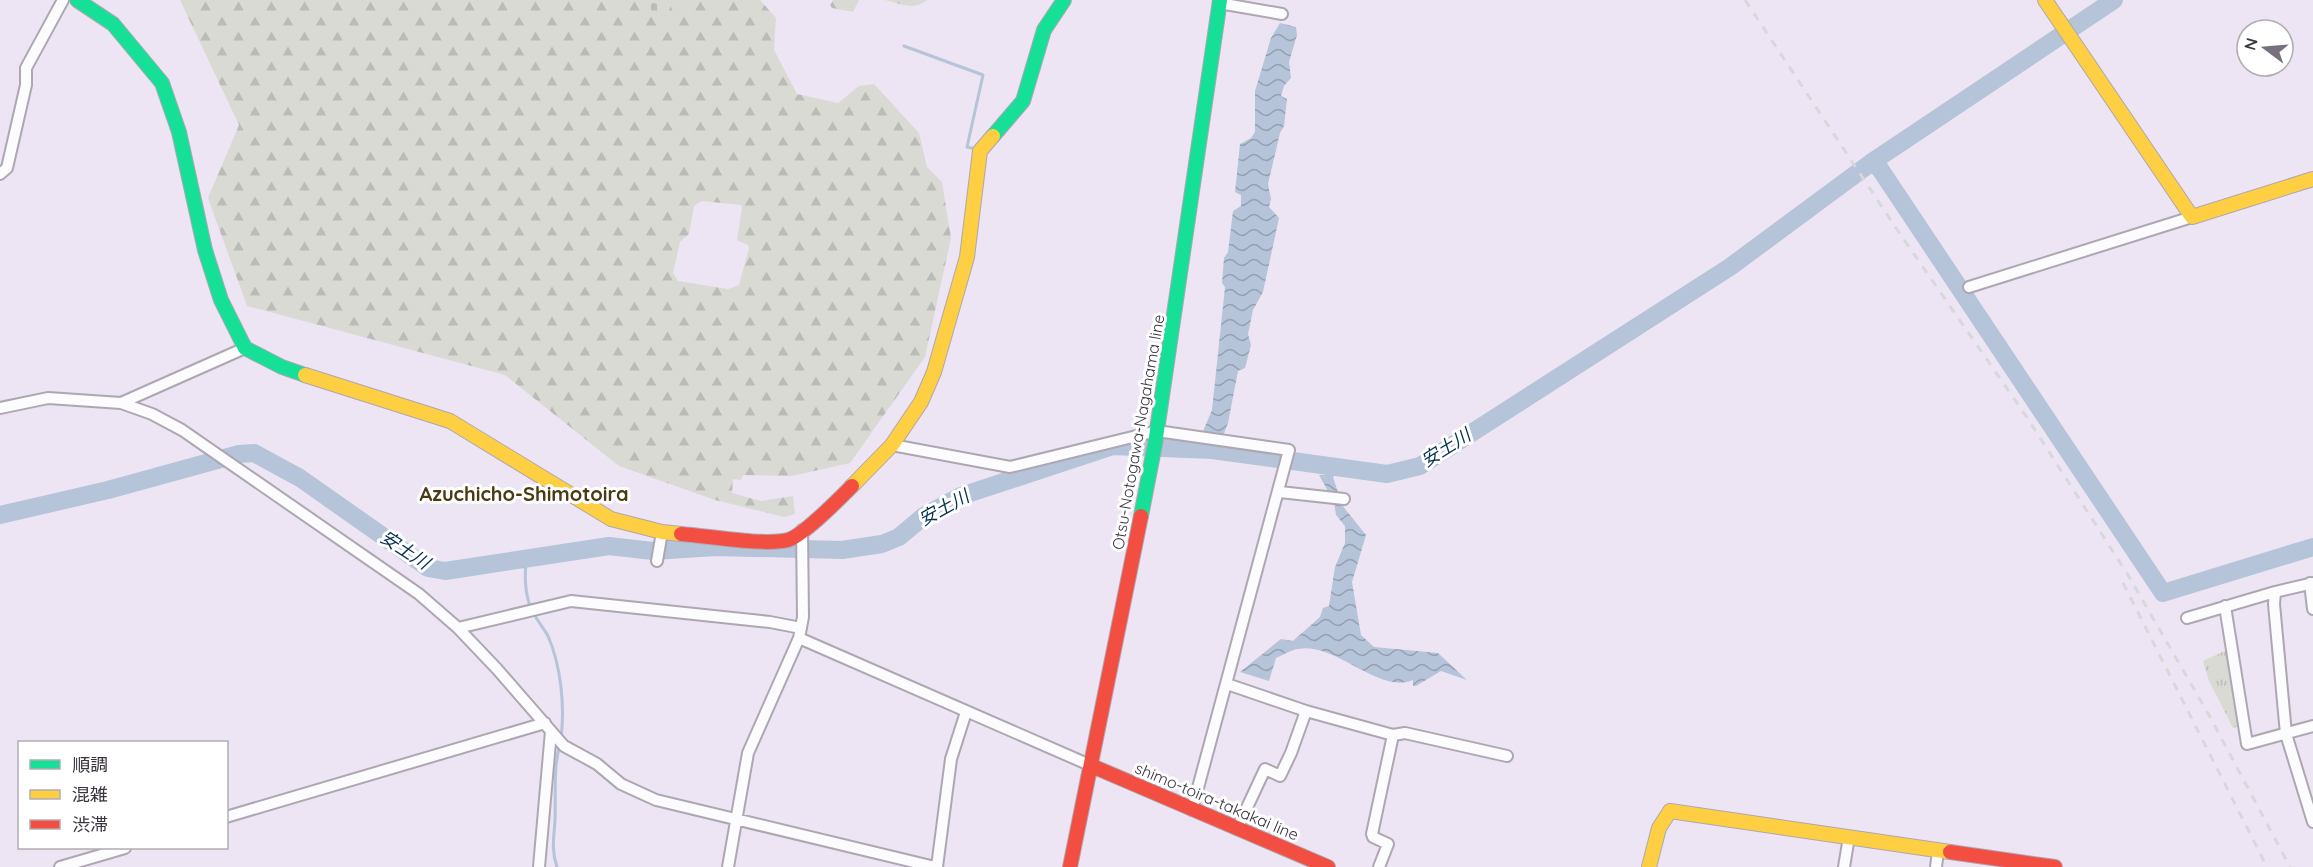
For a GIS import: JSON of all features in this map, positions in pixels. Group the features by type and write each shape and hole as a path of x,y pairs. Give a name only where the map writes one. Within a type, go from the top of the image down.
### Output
{"street":[{"path":"0,174 7,168 26,85 26,68 63,0"},
{"path":"77,0 113,24 162,83 179,132 205,250 221,300 245,348 282,367 450,421 611,519 661,538 768,541 790,540 803,534 892,445 921,402 934,372 970,246 980,151 1023,101 1044,30 1064,0"},
{"path":"2045,0 2192,217"},
{"path":"1219,2 1282,14"},
{"name":"Otsu-Notogawa-Nagahama line","path":"1070,867 1155,443 1219,2"},
{"path":"1969,287 2313,179"},
{"path":"121,403 245,348"},
{"path":"0,408 48,398 121,403 172,424 220,454 419,594 458,628 564,746 597,764 621,784 656,800 936,867 951,759 966,712"},
{"path":"892,445 1010,467 1193,436 1289,450 1280,492 1192,810"},
{"path":"1280,492 1344,500"},
{"path":"728,867 748,753 800,633 803,534"},
{"path":"657,561 661,538"},
{"path":"2187,618 2311,583 2313,609"},
{"path":"2275,592 2286,734 2313,822"},
{"path":"458,628 521,611 571,601 770,622 800,633 966,712 1092,766"},
{"path":"2225,606 2247,744 2313,726"},
{"path":"1227,684 1306,711 1393,735 1405,733 1507,756"},
{"path":"1238,829 1265,769 1280,776 1306,711"},
{"path":"228,816 551,730"},
{"path":"539,867 551,730"},
{"path":"1379,867 1388,844 1373,837 1372,834 1393,735"},
{"name":"shimo-toira-takakai line","path":"1092,766 1328,867"},
{"path":"1649,867 1659,828 1670,811 2055,867"},
{"path":"1844,867 1849,837"},
{"path":"60,867 121,849"},
{"path":"1936,867 1938,851"}],"green space":[{"path":"180,0 760,0 776,18 774,50 797,94 838,103 859,86 874,84 919,133 927,167 942,182 951,238 925,357 850,463 792,476 743,475 741,480 733,479 732,493 761,501 793,496 795,514 784,517 715,500 619,466 505,375 247,306 208,198 239,125","holes":["702,201 741,205 737,240 748,245 749,248 739,285 728,289 678,281 673,273 680,242 689,234 694,206"]},
{"path":"651,0 672,0 668,14 663,16 648,12"},
{"path":"833,0 859,0 853,12 832,8 830,5"},
{"path":"885,0 927,0 912,6"},
{"path":"2227,650 2239,726 2233,728 2209,681 2203,661"}],"water":[{"path":"1280,23 1296,27 1297,35 1289,62 1291,78 1284,86 1281,96 1287,99 1284,126 1280,133 1268,184 1271,199 1269,207 1279,218 1263,292 1253,310 1248,334 1251,345 1245,368 1238,371 1228,423 1220,444 1199,441 1212,410 1225,287 1222,283 1224,258 1228,252 1233,211 1241,206 1241,195 1235,192 1240,144 1251,138 1255,132 1255,91 1271,38"},
{"path":"1336,474 1333,477 1342,505 1366,535 1352,582 1361,635 1374,647 1438,653 1467,680 1441,671 1413,686 1413,680 1400,683 1386,680 1371,675 1342,659 1312,649 1295,650 1276,658 1269,681 1240,672 1281,639 1293,641 1320,617 1323,608 1329,606 1335,567 1345,543 1345,526 1336,515 1334,502 1319,475"}],"waterway":[{"name":"安土川","path":"0,515 108,490 239,454 254,453 300,478 428,568 445,571 609,546 653,551 716,547 842,550 882,544 899,537 924,516 961,496 1113,446 1212,450 1387,474 1420,466 1730,267 1872,162 2114,0"},
{"path":"904,46 983,75 967,147 976,149"},
{"path":"1872,162 1880,169 2163,593 2313,547"},
{"path":"526,557 527,596 548,636 559,673 562,700 561,738"},
{"path":"557,867 553,844 556,773 560,744"}],"railway":[{"path":"1745,0 1898,231 2026,416 2128,575 2209,715 2290,867"},
{"path":"2123,583 2267,867"}],"traffic: fast":[{"path":"77,0 113,24 162,83 179,132 205,250 221,300 245,348 282,367 305,375"},
{"path":"993,136 1023,101 1044,30 1064,0"},
{"path":"1141,516 1155,444 1220,0"}],"traffic: slow":[{"path":"2045,0 2192,217 2313,179"},
{"path":"852,486 892,445 921,402 934,372 967,257 980,151 993,136"},
{"path":"305,375 450,421 611,519 662,532 681,534"},
{"path":"1649,867 1659,828 1670,811 1950,852"}],"traffic: jam":[{"path":"681,534 765,542 788,540 812,524 852,486"},
{"path":"1070,867 1141,516"},
{"path":"1092,766 1328,867"},
{"path":"1950,852 2055,867"}],"district":[{"name":"Azuchicho-Shimotoira","path":"524,494"}]}
